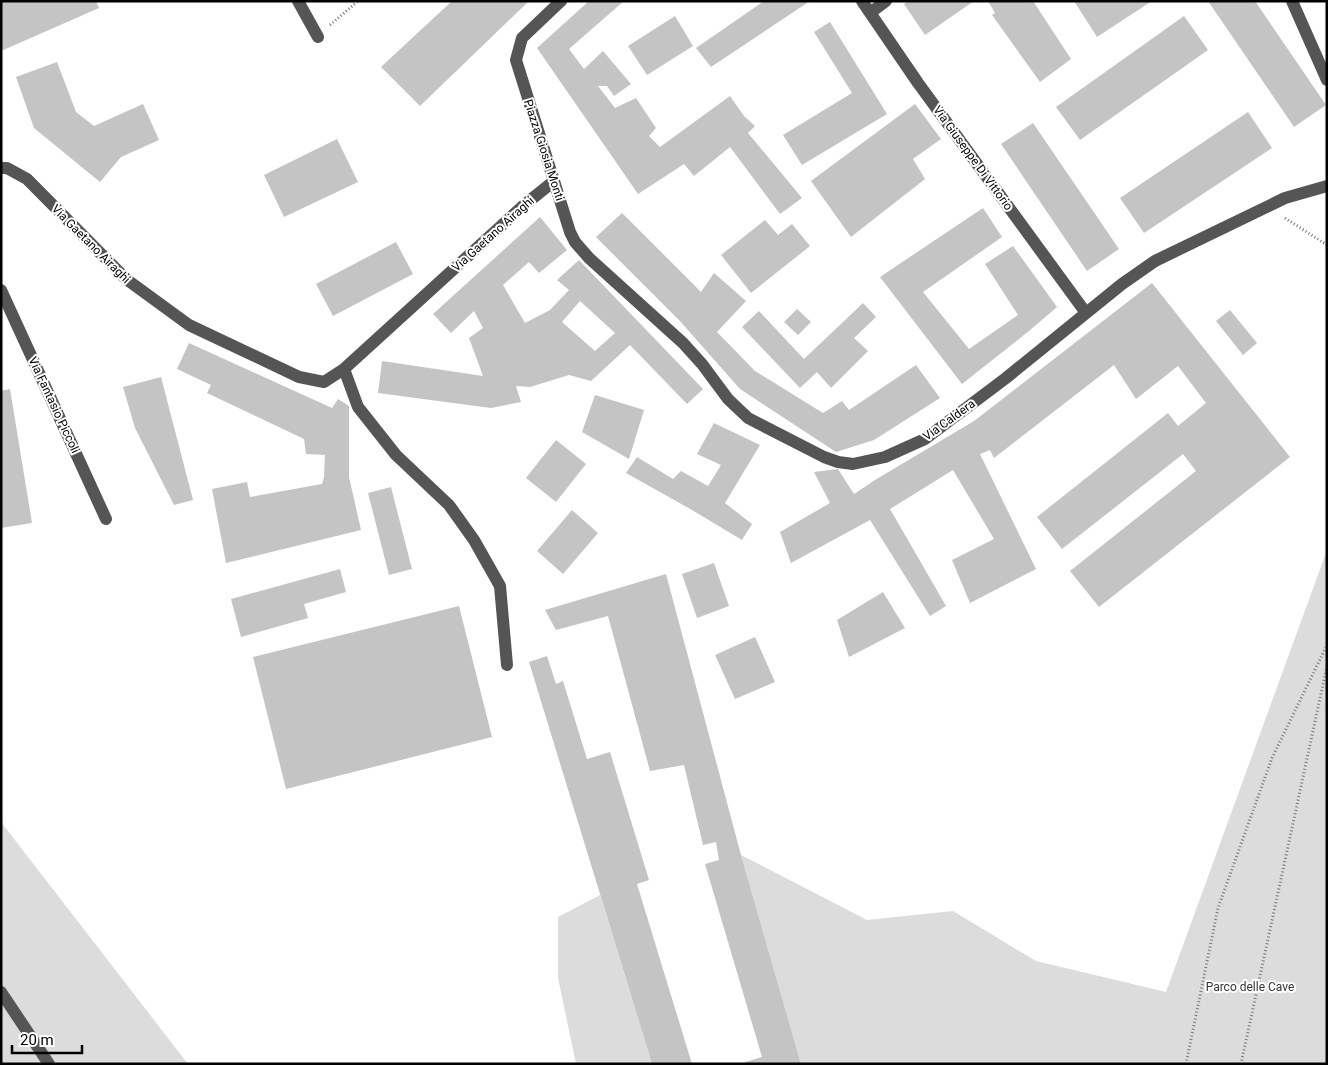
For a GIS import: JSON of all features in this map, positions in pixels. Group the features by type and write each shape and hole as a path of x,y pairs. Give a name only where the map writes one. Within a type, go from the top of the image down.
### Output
{"street":[{"path":"298,1 318,36"},
{"name":"Piazza Giosia Monti","path":"561,1 522,38 516,60 570,232 575,242 589,258"},
{"name":"Via Giuseppe Di Vittorio","path":"862,1 918,83 1086,313"},
{"path":"870,13 886,1"},
{"path":"1292,1 1327,80"},
{"name":"Via Gaetano Airaghi","path":"1,168 7,168 27,179 126,279 189,325 302,378 324,382 344,369 523,206 554,181"},
{"name":"Via Caldera","path":"589,258 683,344 702,364 728,399 748,418 824,457 838,462 853,464 885,457 925,439 1006,378 1122,284 1155,261 1285,198 1327,186"},
{"name":"Via Fantasio Piccoli","path":"1,290 106,519"},
{"path":"344,369 358,407 396,455 449,505 474,540 500,586 507,665"},
{"path":"1,992 49,1064"}],"path":[{"path":"318,36 358,1"},
{"path":"1283,216 1327,245"},
{"path":"1186,1064 1218,908 1272,758 1327,645"},
{"path":"1241,1064 1327,666"}],"green space":[{"name":"Parco delle Cave","path":"1327,550 1327,1064 801,1064 741,855 867,920 953,911 1036,961 1166,992"},
{"path":"1,822 188,1064 1,1064"},
{"path":"600,895 652,1064 576,1064 558,978 558,917"}],"building":[{"path":"96,1 99,8 1,51 1,2"},
{"path":"452,1 529,1 420,106 381,67"},
{"path":"589,1 624,1 569,49 584,69 603,51 631,84 614,96 607,86 598,86 615,108 636,98 656,128 649,136 660,147 730,96 744,116 755,126 748,133 802,198 780,214 730,147 694,176 684,164 638,194 537,48"},
{"path":"764,1 810,1 711,67 696,48"},
{"path":"908,1 974,1 925,35 904,4"},
{"path":"988,1 1028,1 1029,3 1033,1 1071,59 1040,82 992,15 995,13"},
{"path":"1074,1 1152,1 1097,37"},
{"path":"1208,1 1255,1 1326,105 1294,127"},
{"path":"675,16 693,46 647,75 628,46"},
{"path":"1184,16 1208,50 1080,140 1056,107"},
{"path":"830,22 887,114 802,165 783,135 852,93 814,32"},
{"path":"57,62 76,112 94,126 143,104 159,140 121,157 100,182 34,128 16,77"},
{"path":"915,104 941,139 913,159 925,179 851,237 811,181"},
{"path":"1248,112 1272,148 1144,233 1120,198"},
{"path":"1033,123 1119,249 1087,271 1001,144"},
{"path":"337,139 358,182 284,217 264,175"},
{"path":"983,208 1002,237 923,292 969,349 1018,315 985,264 1013,246 1057,307 962,384 880,277"},
{"path":"622,213 701,292 714,273 746,301 717,332 755,371 823,413 842,401 849,410 916,365 940,398 874,440 836,452 740,389 679,320 596,237"},
{"path":"540,217 567,250 539,273 529,262 503,285 525,323 550,310 569,290 557,280 579,260 703,389 687,404 630,345 591,381 569,375 530,387 516,386 521,402 491,408 378,393 382,361 483,376 469,338 483,328 474,311 451,333 433,314","holes":["580,301 615,333 595,351 562,322"]},
{"path":"765,220 778,235 792,224 810,246 751,293 721,255"},
{"path":"396,242 413,274 333,316 316,284"},
{"path":"1152,283 1290,457 1099,607 1070,571 1196,471 1183,454 1062,549 1037,517 1168,413 1178,426 1206,403 1178,366 1136,399 1114,365 994,458 990,450 980,454 1036,569 970,603 952,560 994,539 953,470 890,509 946,606 930,616 870,520 791,563 780,532 830,503 814,472 838,469 854,494 974,421"},
{"path":"863,303 876,317 854,338 868,351 831,388 817,372 800,388 742,327 759,311 804,359"},
{"path":"797,309 811,322 798,335 784,322"},
{"path":"1230,310 1257,343 1243,355 1216,321"},
{"path":"189,343 332,408 338,399 349,406 349,477 361,530 226,563 212,489 247,482 250,497 322,484 325,455 306,454 304,439 207,393 211,385 177,369"},
{"path":"161,377 193,500 174,505 135,428 123,387"},
{"path":"10,389 32,523 1,528 1,391"},
{"path":"595,395 644,410 629,459 582,432"},
{"path":"714,423 760,445 725,503 752,524 742,540 626,473 637,457 673,479 681,471 708,486 721,465 697,454"},
{"path":"556,440 586,464 556,502 526,478"},
{"path":"391,487 412,569 389,575 368,493"},
{"path":"572,510 598,533 563,574 537,551"},
{"path":"714,563 729,606 697,618 682,574"},
{"path":"340,569 346,592 304,604 308,618 241,637 231,599"},
{"path":"666,574 741,855 801,1064 745,1064 745,1062 762,1057 705,864 719,860 716,842 703,845 684,765 650,771 608,616 556,630 545,610"},
{"path":"883,592 905,628 849,657 837,620"},
{"path":"459,606 492,737 286,789 253,657"},
{"path":"755,637 775,682 735,699 715,655"},
{"path":"547,656 556,684 563,681 587,759 610,752 649,880 637,884 692,1064 652,1064 529,662"}]}
